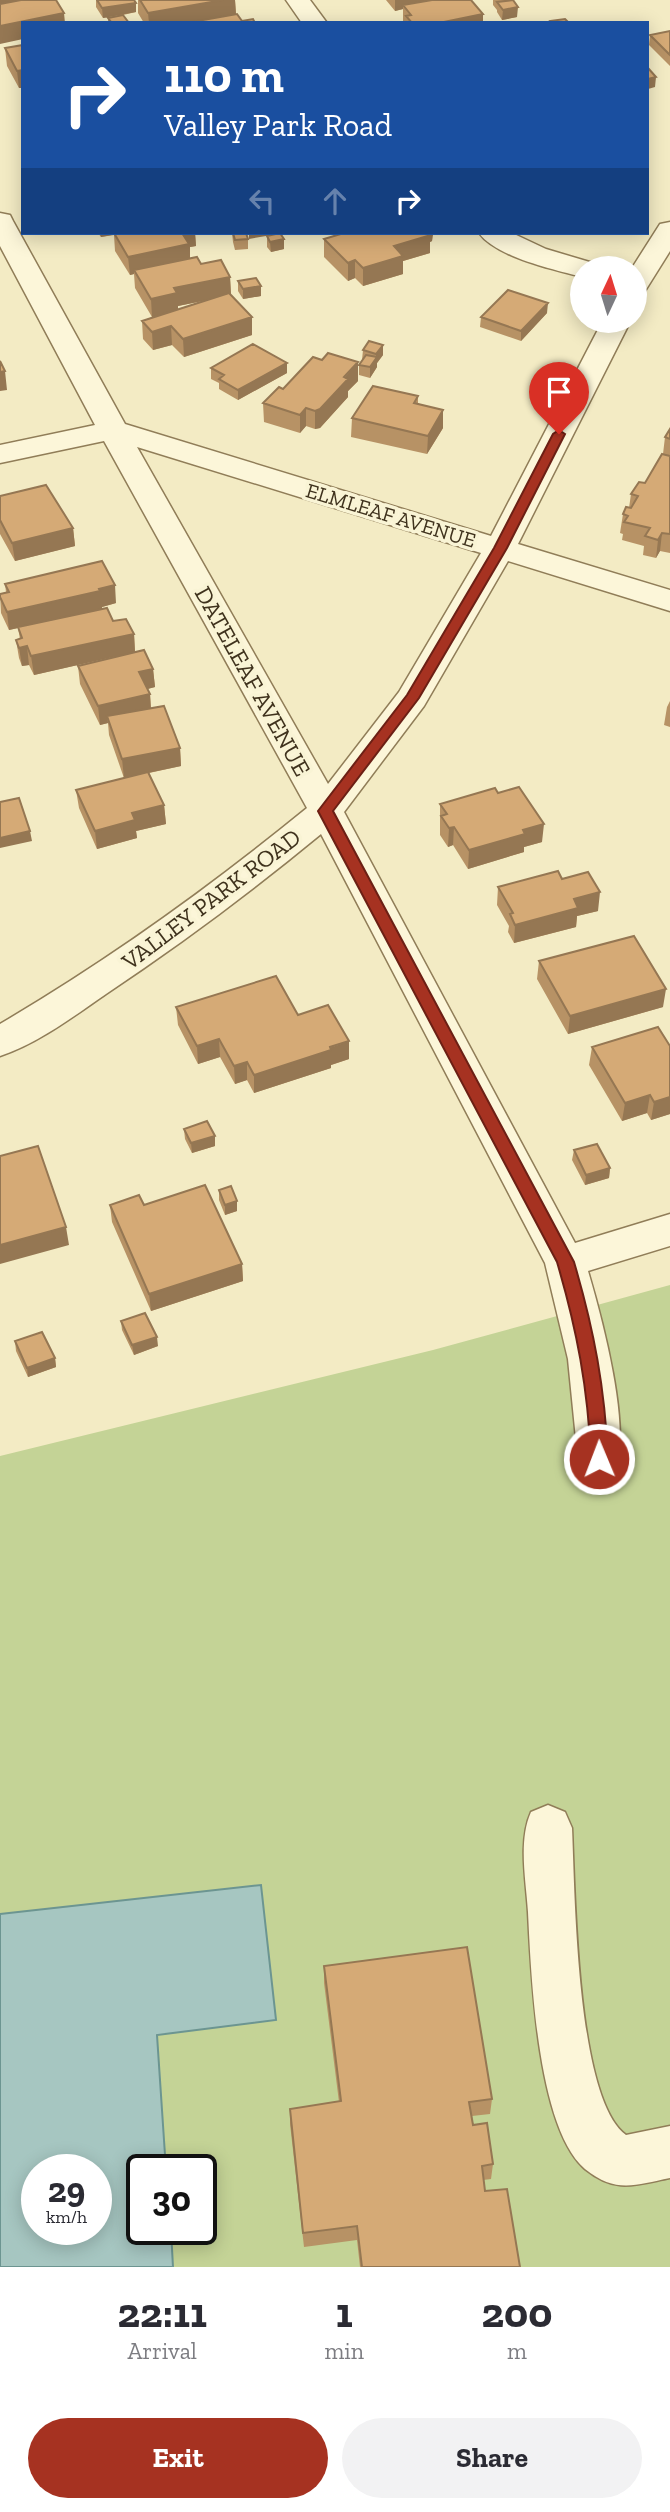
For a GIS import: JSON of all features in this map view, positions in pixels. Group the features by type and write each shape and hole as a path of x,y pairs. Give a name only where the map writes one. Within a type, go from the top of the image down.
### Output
{"street":[{"path":"298,0 314,21"},
{"name":"DATELEAF AVENUE","path":"0,221 113,430 326,811 565,1262 580,1312 597,1397 599,1459"},
{"path":"648,272 670,230"},
{"path":"496,235 539,257 570,265"},
{"name":"VALLEY PARK ROAD","path":"0,1042 69,1001 159,941 236,885 326,811 412,698 500,548 610,333"},
{"path":"0,454 113,430"},
{"name":"ELMLEAF AVENUE","path":"113,430 670,601"},
{"path":"565,1262 670,1230"},
{"path":"548,1829 563,2039 580,2113 599,2146 621,2162 670,2151"}],"green space":[{"path":"670,1285 670,2267 0,2267 0,1456 433,1350"}],"water":[{"path":"261,1885 276,2020 157,2035 165,2154 126,2154 126,2245 172,2245 173,2267 0,2267 0,1914"}],"building":[{"path":"21,0 56,0 64,13 0,26 0,4"},
{"path":"97,0 134,0 136,3 102,8"},
{"path":"140,0 223,0 148,13"},
{"path":"432,0 471,0 483,14 449,21 410,21 406,16 411,15 403,5"},
{"path":"513,0 518,7 503,10 497,2"},
{"path":"237,14 242,21 197,21"},
{"path":"123,15 128,21 110,21 108,18"},
{"path":"670,31 670,55 650,35"},
{"path":"21,45 21,70 17,71 5,48"},
{"path":"649,69 656,77 649,79"},
{"path":"115,235 183,235 189,244 128,257"},
{"path":"234,235 247,235 248,239 235,240"},
{"path":"281,235 284,239 270,242 267,236"},
{"path":"337,235 431,235 394,246 403,256 363,268 355,260 348,263 324,239"},
{"path":"197,257 201,264 221,260 230,277 174,288 177,293 151,299 134,270"},
{"path":"256,278 261,286 243,289 238,281"},
{"path":"508,290 548,303 521,331 481,317"},
{"path":"229,293 252,317 183,339 171,326 152,332 142,321"},
{"path":"369,341 383,345 376,354 363,350"},
{"path":"253,344 287,363 238,390 219,379 224,375 211,368"},
{"path":"328,353 358,362 344,377 348,379 320,409 315,411 306,408 300,415 263,403 279,387 283,389 313,357 322,360"},
{"path":"366,355 377,357 370,367 359,365"},
{"path":"373,386 418,396 414,403 443,410 428,436 352,418"},
{"path":"662,454 670,456 670,534 662,533 658,540 645,536 650,528 624,522 628,516 623,514 626,507 631,508 638,496 631,494 639,482 645,483"},
{"path":"46,485 73,528 12,543 0,520 0,496"},
{"path":"102,561 115,585 99,589 100,591 7,612 0,597 0,594 9,592 5,584"},
{"path":"107,608 113,621 126,619 134,634 31,656 27,646 19,648 16,640 22,638 18,627"},
{"path":"144,650 153,669 139,672 150,694 98,706 78,666"},
{"path":"164,706 180,748 122,759 107,716"},
{"path":"148,772 164,805 132,813 135,820 95,831 76,790"},
{"path":"519,787 544,824 523,830 525,834 469,850 454,827 449,828 441,816 447,814 440,804 495,788 498,793"},
{"path":"19,798 30,831 0,838 0,802"},
{"path":"558,871 562,879 588,872 600,892 574,899 578,908 515,925 510,914 513,913 498,887"},
{"path":"634,936 666,989 570,1016 539,961"},
{"path":"276,976 298,1015 328,1005 349,1041 330,1047 331,1050 254,1075 247,1062 234,1066 219,1039 197,1046 176,1007"},
{"path":"658,1027 670,1046 670,1097 654,1102 650,1095 625,1103 592,1047"},
{"path":"207,1121 215,1136 191,1143 184,1129"},
{"path":"597,1144 610,1168 586,1175 574,1150"},
{"path":"38,1146 66,1227 0,1245 0,1156"},
{"path":"205,1185 242,1264 149,1294 110,1205 139,1195 144,1205"},
{"path":"231,1186 237,1201 225,1205 219,1190"},
{"path":"145,1313 157,1337 132,1345 121,1321"},
{"path":"42,1332 55,1358 27,1368 15,1341"},
{"path":"467,1947 492,2099 469,2102 473,2125 487,2123 493,2164 482,2166 485,2191 507,2189 520,2267 362,2267 357,2226 303,2233 290,2109 341,2101 324,1966"}],"route":[{"path":"559,434 500,548 412,698 326,811 565,1262 580,1312 597,1397 599,1459"}]}
